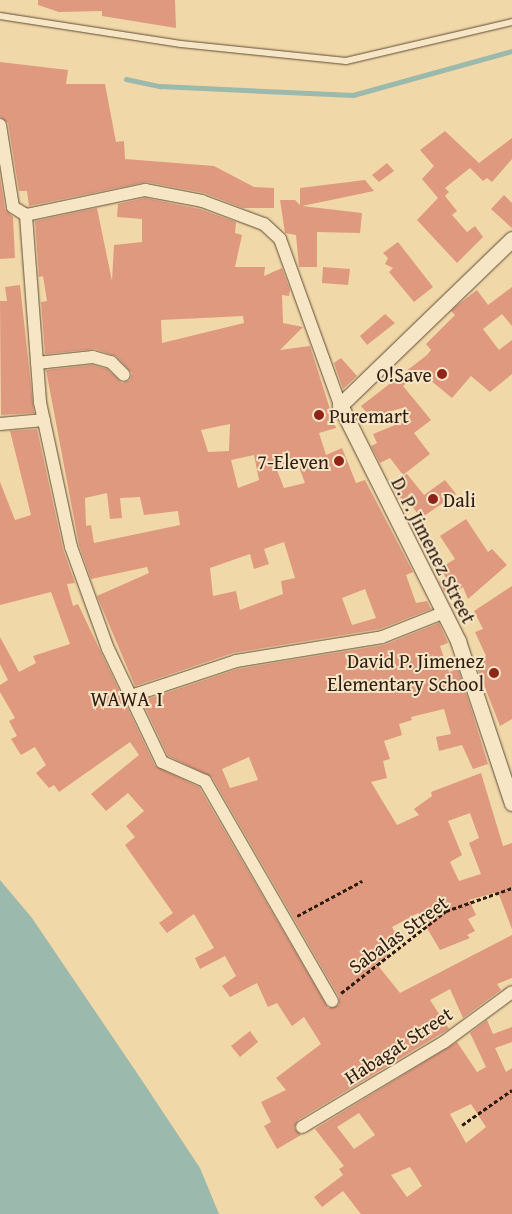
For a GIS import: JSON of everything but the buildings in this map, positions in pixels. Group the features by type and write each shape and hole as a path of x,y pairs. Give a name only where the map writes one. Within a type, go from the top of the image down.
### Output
{"street":[{"path":"0,125 13,208 26,215 145,190 202,201 264,224 280,238 340,405 512,239"},
{"path":"26,215 37,363 44,420 71,547 131,696 162,762 205,781 332,1000"},
{"path":"37,363 93,356 111,362 124,375"},
{"name":"D. P. Jimenez Street","path":"340,405 349,430 445,612 512,803"},
{"path":"0,424 44,420"},
{"path":"131,696 236,660 382,637 445,612"},
{"name":"Habagat Street","path":"302,1127 444,1042 512,992"}],"lane":[{"path":"0,16 182,44 346,61 512,22"}],"path":[{"path":"287,922 362,881"},
{"name":"Sabalas Street","path":"332,1000 446,912 512,888"},
{"path":"462,1126 512,1090"}],"shaded area":[{"path":"0,880 32,918 200,1168 219,1214 0,1214"}],"waterway":[{"path":"126,79 160,86 353,95 512,51"}],"place":[{"name":"O!Save","path":"442,374"},
{"name":"Puremart","path":"319,415"},
{"name":"7-Eleven","path":"339,461"},
{"name":"Dali","path":"433,499"},
{"name":"David P. Jimenez Elementary School","path":"494,673"}],"district":[{"name":"WAWA I","path":"127,699"}]}
